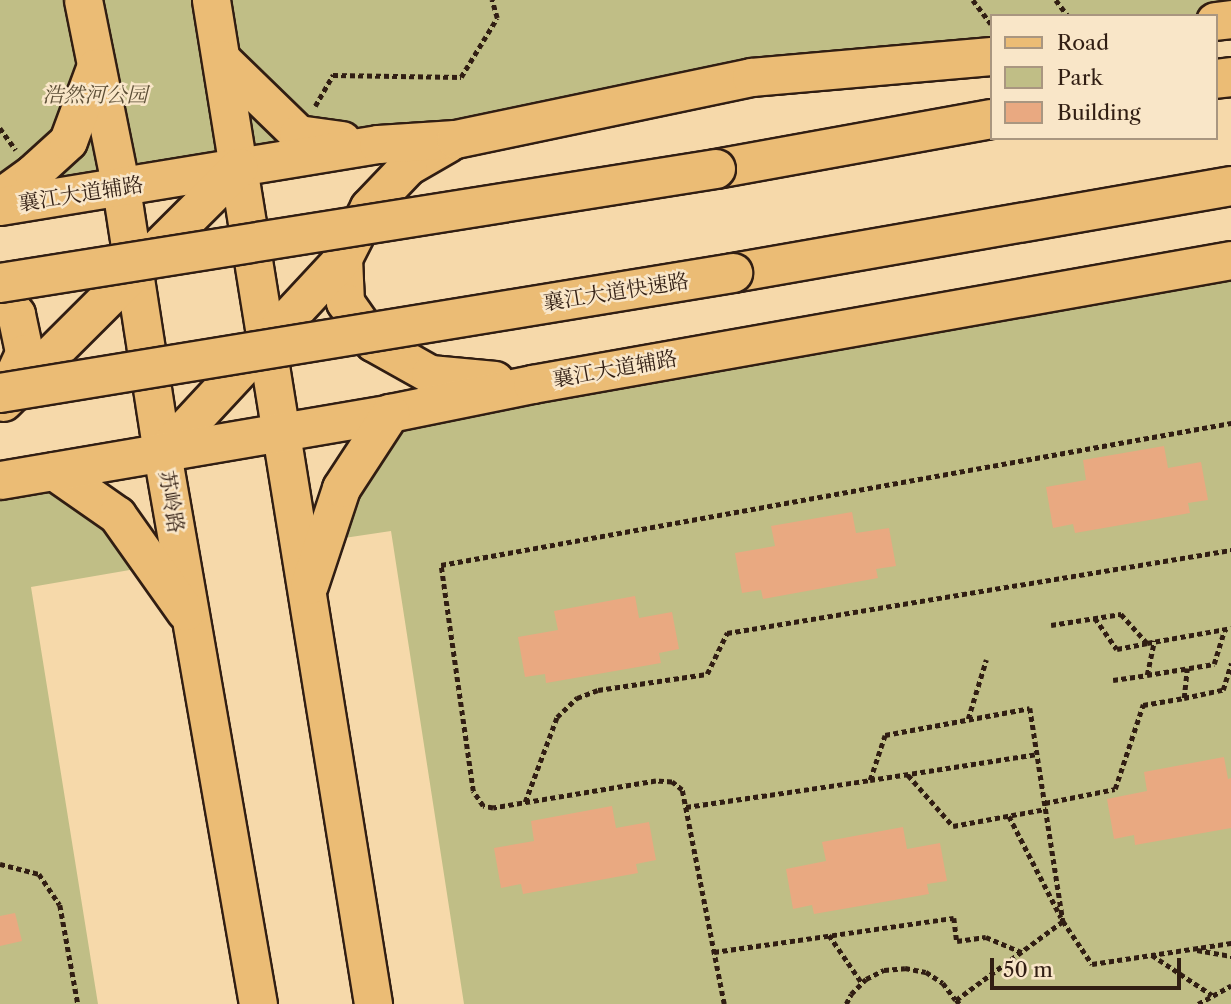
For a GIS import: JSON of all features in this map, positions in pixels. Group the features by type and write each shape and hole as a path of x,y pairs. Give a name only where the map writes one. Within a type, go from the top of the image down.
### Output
{"highway":[{"path":"0,283 716,169 990,119"},
{"name":"襄江大道快速路","path":"0,393 733,273 1231,186"}],"main road":[{"name":"苏岭路","path":"83,0 121,188 162,453 258,1004"},
{"path":"211,0 373,1004"},
{"name":"襄江大道辅路","path":"0,206 377,144 455,139 751,78 990,57"},
{"path":"220,59 298,134 377,144"},
{"path":"0,197 33,173 68,141 95,68"},
{"path":"162,453 343,258 369,207 408,166 455,139"},
{"path":"0,406 239,167"},
{"path":"343,258 345,302 373,342 430,374 532,384"},
{"name":"襄江大道辅路","path":"0,480 390,413 532,384 1231,260"},
{"path":"0,295 16,314 24,353 0,406"},
{"path":"307,593 341,488 390,413"},
{"path":"54,471 117,515 193,622"}],"path":[{"path":"298,134 333,75 461,77 497,18 492,0"},
{"path":"973,0 990,23"},
{"path":"724,1004 682,790 672,782 656,781 493,808 483,806 473,791 441,565 1231,422"},
{"path":"524,803 557,717 577,698 598,690 707,674 727,633 1231,550"},
{"path":"1051,625 1121,614 1147,643"},
{"path":"1095,618 1117,649 1228,628"},
{"path":"1113,680 1214,664 1228,628"},
{"path":"1147,675 1154,641"},
{"path":"968,719 986,660"},
{"path":"1045,803 1115,789 1143,705 1223,690 1231,663"},
{"path":"1184,698 1187,668"},
{"path":"870,780 885,735 1030,708 1063,921"},
{"path":"686,807 1037,754"},
{"path":"908,774 953,826 1046,809"},
{"path":"1009,816 1063,921 1092,964 1231,943"},
{"path":"0,864 39,874 60,905 78,1004"},
{"path":"714,952 954,918 957,940 986,937 1022,952"},
{"path":"846,1004 862,983 884,970 905,968 934,978 958,1003 1063,921"},
{"path":"829,935 862,983"},
{"path":"1192,949 1231,956"},
{"path":"1151,955 1212,995"},
{"path":"1198,1004 1231,986"}],"green space":[{"name":"浩然河公园","path":"0,0 1231,0 1231,19 1217,16 1217,14 990,14 990,56 0,206"},
{"path":"1231,260 1231,1004 464,1004 391,531 324,541 390,413"},
{"path":"54,471 153,566 31,587 98,1004 0,1004 0,480"}],"building":[{"path":"1164,446 1168,468 1201,462 1208,500 1188,503 1190,513 1075,533 1073,524 1053,528 1046,487 1086,480 1083,460"},
{"path":"852,512 856,533 889,528 896,566 876,569 878,578 763,599 761,590 742,593 735,553 775,546 771,526"},
{"path":"635,596 639,618 672,612 679,649 659,653 661,663 546,683 545,674 525,677 518,637 558,630 554,611"},
{"path":"1224,757 1228,779 1231,778 1231,828 1135,845 1134,835 1114,839 1107,799 1147,791 1144,772"},
{"path":"612,806 616,828 649,822 656,860 636,864 638,873 523,894 521,884 501,888 494,848 534,841 531,821"},
{"path":"903,827 907,849 940,843 947,881 927,884 929,894 814,914 812,905 793,909 786,869 826,861 822,842"},
{"path":"15,913 22,941 0,946 0,916"}]}
